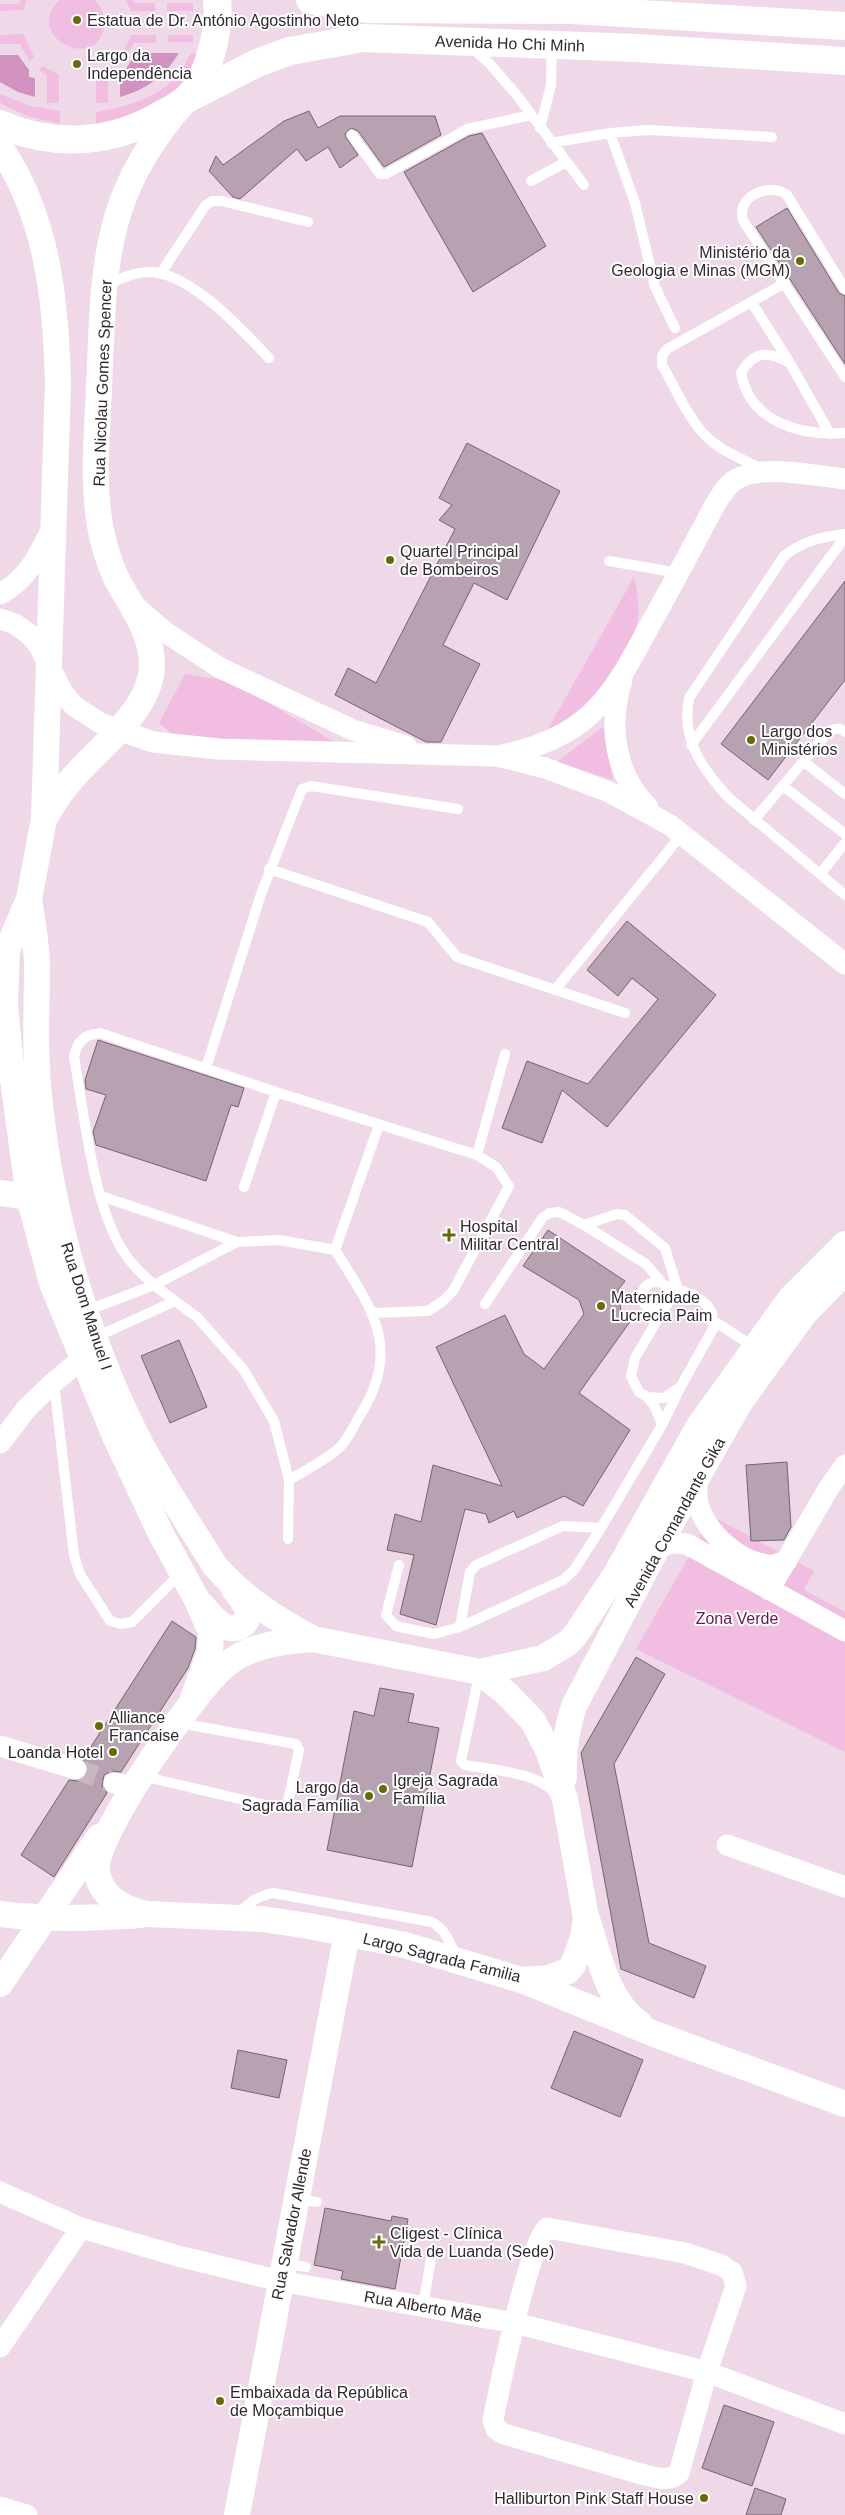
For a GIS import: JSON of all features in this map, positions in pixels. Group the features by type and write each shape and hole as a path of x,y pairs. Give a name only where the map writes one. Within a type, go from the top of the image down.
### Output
{"main road":[{"path":"187,99 204,71 216,41 217,0"},
{"name":"Avenida Ho Chi Minh","path":"310,0 367,9 572,10 845,26"},
{"name":"Avenida Ho Chi Minh","path":"0,124 18,132 38,136 72,141 99,140 151,121 187,99 257,63 290,51 314,45 363,38 552,44 845,61"}],"street":[{"name":"Rua Nicolau Gomes Spencer","path":"44,819 70,781 118,731 146,690 152,664 147,637 133,604 110,565 99,522 97,446 105,286 113,236 126,192 143,158 163,126 187,99"},
{"name":"Rua Nicolau Gomes Spencer","path":"0,147 17,177 37,222 44,245 55,324 58,376 44,819 29,898 3,960"},
{"path":"497,756 544,744 576,726 603,700 625,671 725,490 734,481 747,473 765,471 845,478"},
{"path":"0,594 18,583 30,570 54,524"},
{"path":"133,604 165,632 220,668 353,730 435,754"},
{"path":"0,619 15,624 29,634 39,646 63,693 74,706 102,724 153,742 196,748 497,756 567,775 609,792 676,829"},
{"path":"625,671 616,713 615,735 618,754 625,775 636,795 845,964"},
{"name":"Rua Dom Manuel I","path":"29,898 37,961 35,1030 39,1104 49,1174 86,1312 116,1391 140,1443 215,1566 229,1582 269,1615 313,1639"},
{"name":"Rua Dom Manuel I","path":"3,960 10,1058 30,1197 52,1284 115,1436 181,1572 196,1598 210,1632 210,1646 204,1673 192,1701"},
{"path":"0,1193 30,1197"},
{"name":"Avenida Comandante Gika","path":"566,1808 564,1759 567,1728 574,1706 657,1548 740,1402 790,1299 845,1244"},
{"name":"Avenida Comandante Gika","path":"480,1672 554,1654 576,1634 616,1574 699,1426 763,1354 845,1272"},
{"path":"0,1443 27,1408 82,1359"},
{"path":"769,1590 845,1464"},
{"path":"697,1480 698,1505 705,1520 718,1537 734,1552 769,1566 787,1561"},
{"path":"657,1548 671,1543 687,1544 845,1631"},
{"path":"196,1598 218,1622 225,1626 238,1628 245,1623 248,1617 247,1608 229,1582"},
{"name":"Largo Sagrada Familia","path":"313,1639 480,1672 507,1694 533,1721 548,1750 566,1808 586,1918 578,1956 568,1971 549,1978 521,1980 405,1945 346,1933 262,1919 147,1914 131,1910 110,1898 98,1880 97,1863 128,1786 178,1723 192,1701 228,1663 256,1649 282,1641 313,1639"},
{"path":"0,1746 76,1769"},
{"path":"0,1984 128,1786"},
{"path":"727,1845 845,1887"},
{"path":"0,1914 43,1919 89,1919 147,1914"},
{"path":"586,1918 608,1982 616,1999 629,2017 657,2035"},
{"name":"Rua Salvador Allende","path":"237,2515 307,2200 346,1933"},
{"path":"521,1980 657,2035 845,2104"},
{"name":"Rua Alberto Mãe","path":"0,2192 81,2228 178,2256 290,2270 423,2306 515,2323 707,2372 845,2424"},
{"path":"0,2347 81,2228"},
{"path":"547,2228 685,2253 721,2264 732,2272 736,2286 707,2372 679,2473 674,2478 664,2479 641,2474 504,2434 496,2429 492,2420 515,2323 541,2232 547,2228"},
{"path":"0,2507 27,2515"}],"lane":[{"path":"465,41 488,62 516,94 584,185"},
{"path":"540,128 551,85 552,44"},
{"path":"352,135 380,174 386,174 467,129 531,115"},
{"path":"551,143 610,133 648,130 772,137"},
{"path":"610,133 635,203 655,287 675,328"},
{"path":"531,181 566,162"},
{"path":"845,289 787,195 775,188 767,189 746,201 742,208 741,216 845,377"},
{"path":"161,273 205,206 212,201 221,201 308,222"},
{"path":"105,286 139,272 161,273 202,294 269,358"},
{"path":"765,471 717,445 698,427 662,365 662,356 667,349 785,284"},
{"path":"752,303 790,363 830,434"},
{"path":"790,363 775,354 757,356 747,363 741,372 743,384 749,395 761,410 778,424 792,430 830,434 845,433"},
{"path":"691,745 845,535"},
{"path":"845,535 812,540 797,545 784,556 689,698 686,725 691,745 714,782 754,820 845,895"},
{"path":"609,561 678,574"},
{"path":"754,820 828,732 834,729 841,729 845,732"},
{"path":"803,761 845,794"},
{"path":"206,1068 270,869 298,794 306,786 458,809"},
{"path":"783,786 845,834"},
{"path":"554,990 650,870 676,829"},
{"path":"820,874 845,844"},
{"path":"270,869 428,922 457,958 625,1012"},
{"path":"288,1539 289,1480 274,1421 244,1369 197,1317 154,1285 134,1266 123,1252 115,1237 102,1196 89,1142 74,1057 76,1046 82,1039 89,1034 100,1033 276,1092 476,1155 496,1167 509,1186 453,1291 443,1301 428,1311 373,1313"},
{"path":"476,1155 506,1054"},
{"path":"244,1187 276,1092"},
{"path":"335,1250 379,1125"},
{"path":"102,1196 237,1242 279,1240 335,1250 373,1313 382,1350 380,1373 368,1403 340,1447 289,1480"},
{"path":"485,1304 543,1217 550,1213 559,1212 584,1225 646,1264 670,1293 667,1304 635,1358 631,1376 639,1392 647,1397 658,1412 662,1425"},
{"path":"584,1225 617,1214 626,1215 665,1248 678,1290"},
{"path":"86,1312 154,1285 237,1242"},
{"path":"646,1264 647,1279 641,1297 648,1308 650,1335"},
{"path":"399,1565 386,1615 396,1626 434,1634 460,1627 563,1580 574,1570 662,1425 713,1329 714,1321 708,1306 694,1295 655,1281 644,1288"},
{"path":"648,1308 657,1310 667,1304 694,1295"},
{"path":"96,1337 175,1301"},
{"path":"714,1321 763,1354"},
{"path":"54,1382 74,1555 80,1574 110,1621 121,1624 132,1622 181,1572"},
{"path":"647,1397 664,1398 680,1388"},
{"path":"460,1627 470,1572 476,1565 563,1526 601,1528"},
{"path":"480,1672 461,1761 465,1765 530,1777 542,1782 554,1792 566,1808"},
{"path":"128,1786 278,1808 288,1802 299,1750 296,1744 178,1723"},
{"path":"235,1917 253,1899 260,1895 273,1893 432,1922 440,1926 458,1960"},
{"path":"423,2306 431,2259"}],"green space":[{"path":"21,0 27,0 23,10 0,11 0,4 19,4"},
{"path":"60,0 94,0 97,3 103,12 104,20 104,28 98,41 88,48 76,48 64,44 54,36 49,25 50,13"},
{"path":"126,0 133,0 134,3 155,3 155,11 131,11"},
{"path":"167,3 193,3 193,11 167,11"},
{"path":"23,34 34,57 30,61 20,44 0,44 0,35"},
{"path":"131,35 156,35 156,43 134,43 124,60 121,57"},
{"path":"168,35 193,35 193,42 168,42"},
{"path":"191,53 202,54 186,80 174,92 143,110 120,119 96,125 96,112 138,102 166,86 179,74"},
{"path":"43,66 59,75 59,103 47,103 47,75 39,70"},
{"path":"111,66 115,70 108,75 108,103 96,103 96,75"},
{"path":"0,94 30,106 60,111 60,124 27,116 0,103"},
{"path":"634,577 639,614 633,637 625,655 589,700 544,736"},
{"path":"185,674 231,681 338,744 175,742 171,733 159,723"},
{"path":"603,727 613,780 557,762"},
{"name":"Zona Verde","path":"712,1516 814,1571 804,1590 845,1612 845,1752 636,1649"}],"shaded area":[{"path":"136,53 179,53 167,69 154,81 147,86 120,97 120,77 126,76 126,69"},
{"path":"0,55 18,55 29,70 29,77 35,78 35,97 18,92 0,82"}],"building":[{"path":"309,111 318,128 340,116 435,116 441,135 384,167 358,131 351,128 346,132 345,136 358,155 340,168 328,147 306,161 297,149 240,199 233,197 209,171 216,156 223,165 284,121"},
{"path":"482,133 546,246 473,292 404,172 469,136"},
{"name":"Ministério da Geologia e Minas (MGM)","path":"787,208 839,293 845,296 845,364 756,227"},
{"path":"467,443 560,491 507,600 474,583 443,645 480,664 441,742 426,742 335,695 348,668 376,683 455,529 439,520 452,505 439,498"},
{"path":"845,581 845,680 768,780 721,744"},
{"path":"627,921 716,995 607,1127 562,1090 542,1143 502,1128 527,1061 588,1084 658,999 632,978 618,996 587,970"},
{"path":"98,1040 244,1088 238,1107 231,1105 206,1181 96,1145 93,1132 106,1095 86,1089 85,1080"},
{"path":"548,1230 625,1281 618,1290 621,1311 632,1319 579,1393 630,1430 583,1506 564,1496 517,1518 514,1511 489,1523 486,1514 465,1509 436,1625 400,1614 414,1555 387,1550 395,1514 421,1522 433,1465 502,1486 436,1347 505,1315 524,1354 544,1369 584,1314 579,1300 523,1266"},
{"path":"179,1340 207,1407 170,1423 141,1356"},
{"path":"787,1462 791,1527 784,1540 751,1541 746,1465"},
{"path":"172,1621 196,1637 195,1649 188,1668 121,1772 111,1771 104,1775 102,1786 107,1793 54,1877 21,1855 69,1780 78,1781 85,1778 88,1767 83,1759"},
{"path":"636,1657 665,1674 614,1764 649,1943 706,1966 694,1998 621,1969 581,1753"},
{"name":"Igreja Sagrada Família","path":"380,1688 414,1694 408,1722 439,1728 412,1867 327,1850 354,1711 374,1716"},
{"path":"574,2031 643,2060 620,2117 551,2088"},
{"path":"238,2050 287,2060 279,2098 231,2088"},
{"path":"325,2208 391,2221 392,2216 408,2219 395,2289 341,2279 343,2271 314,2265"},
{"path":"724,2405 774,2422 752,2486 702,2468"},
{"path":"755,2488 786,2499 781,2515 746,2515"}],"tunnel":[{"path":"76,1769 114,1783"}],"place":[{"name":"Estatua de Dr. António Agostinho Neto","path":"77,20"},
{"name":"Largo da Independência","path":"77,64"},
{"name":"Ministério da Geologia e Minas (MGM)","path":"800,261"},
{"name":"Quartel Principal de Bombeiros","path":"390,560"},
{"name":"Largo dos Ministérios","path":"751,740"},
{"name":"Hospital Militar Central","path":"449,1235"},
{"name":"Maternidade Lucrecia Paim","path":"601,1306"},
{"name":"Alliance Francaise","path":"99,1726"},
{"name":"Loanda Hotel","path":"113,1752"},
{"name":"Igreja Sagrada Família","path":"383,1789"},
{"name":"Largo da Sagrada Família","path":"369,1796"},
{"name":"Cligest - Clínica Vida de Luanda (Sede)","path":"379,2242"},
{"name":"Embaixada da República de Moçambique","path":"220,2401"},
{"name":"Halliburton Pink Staff House","path":"704,2498"}]}
